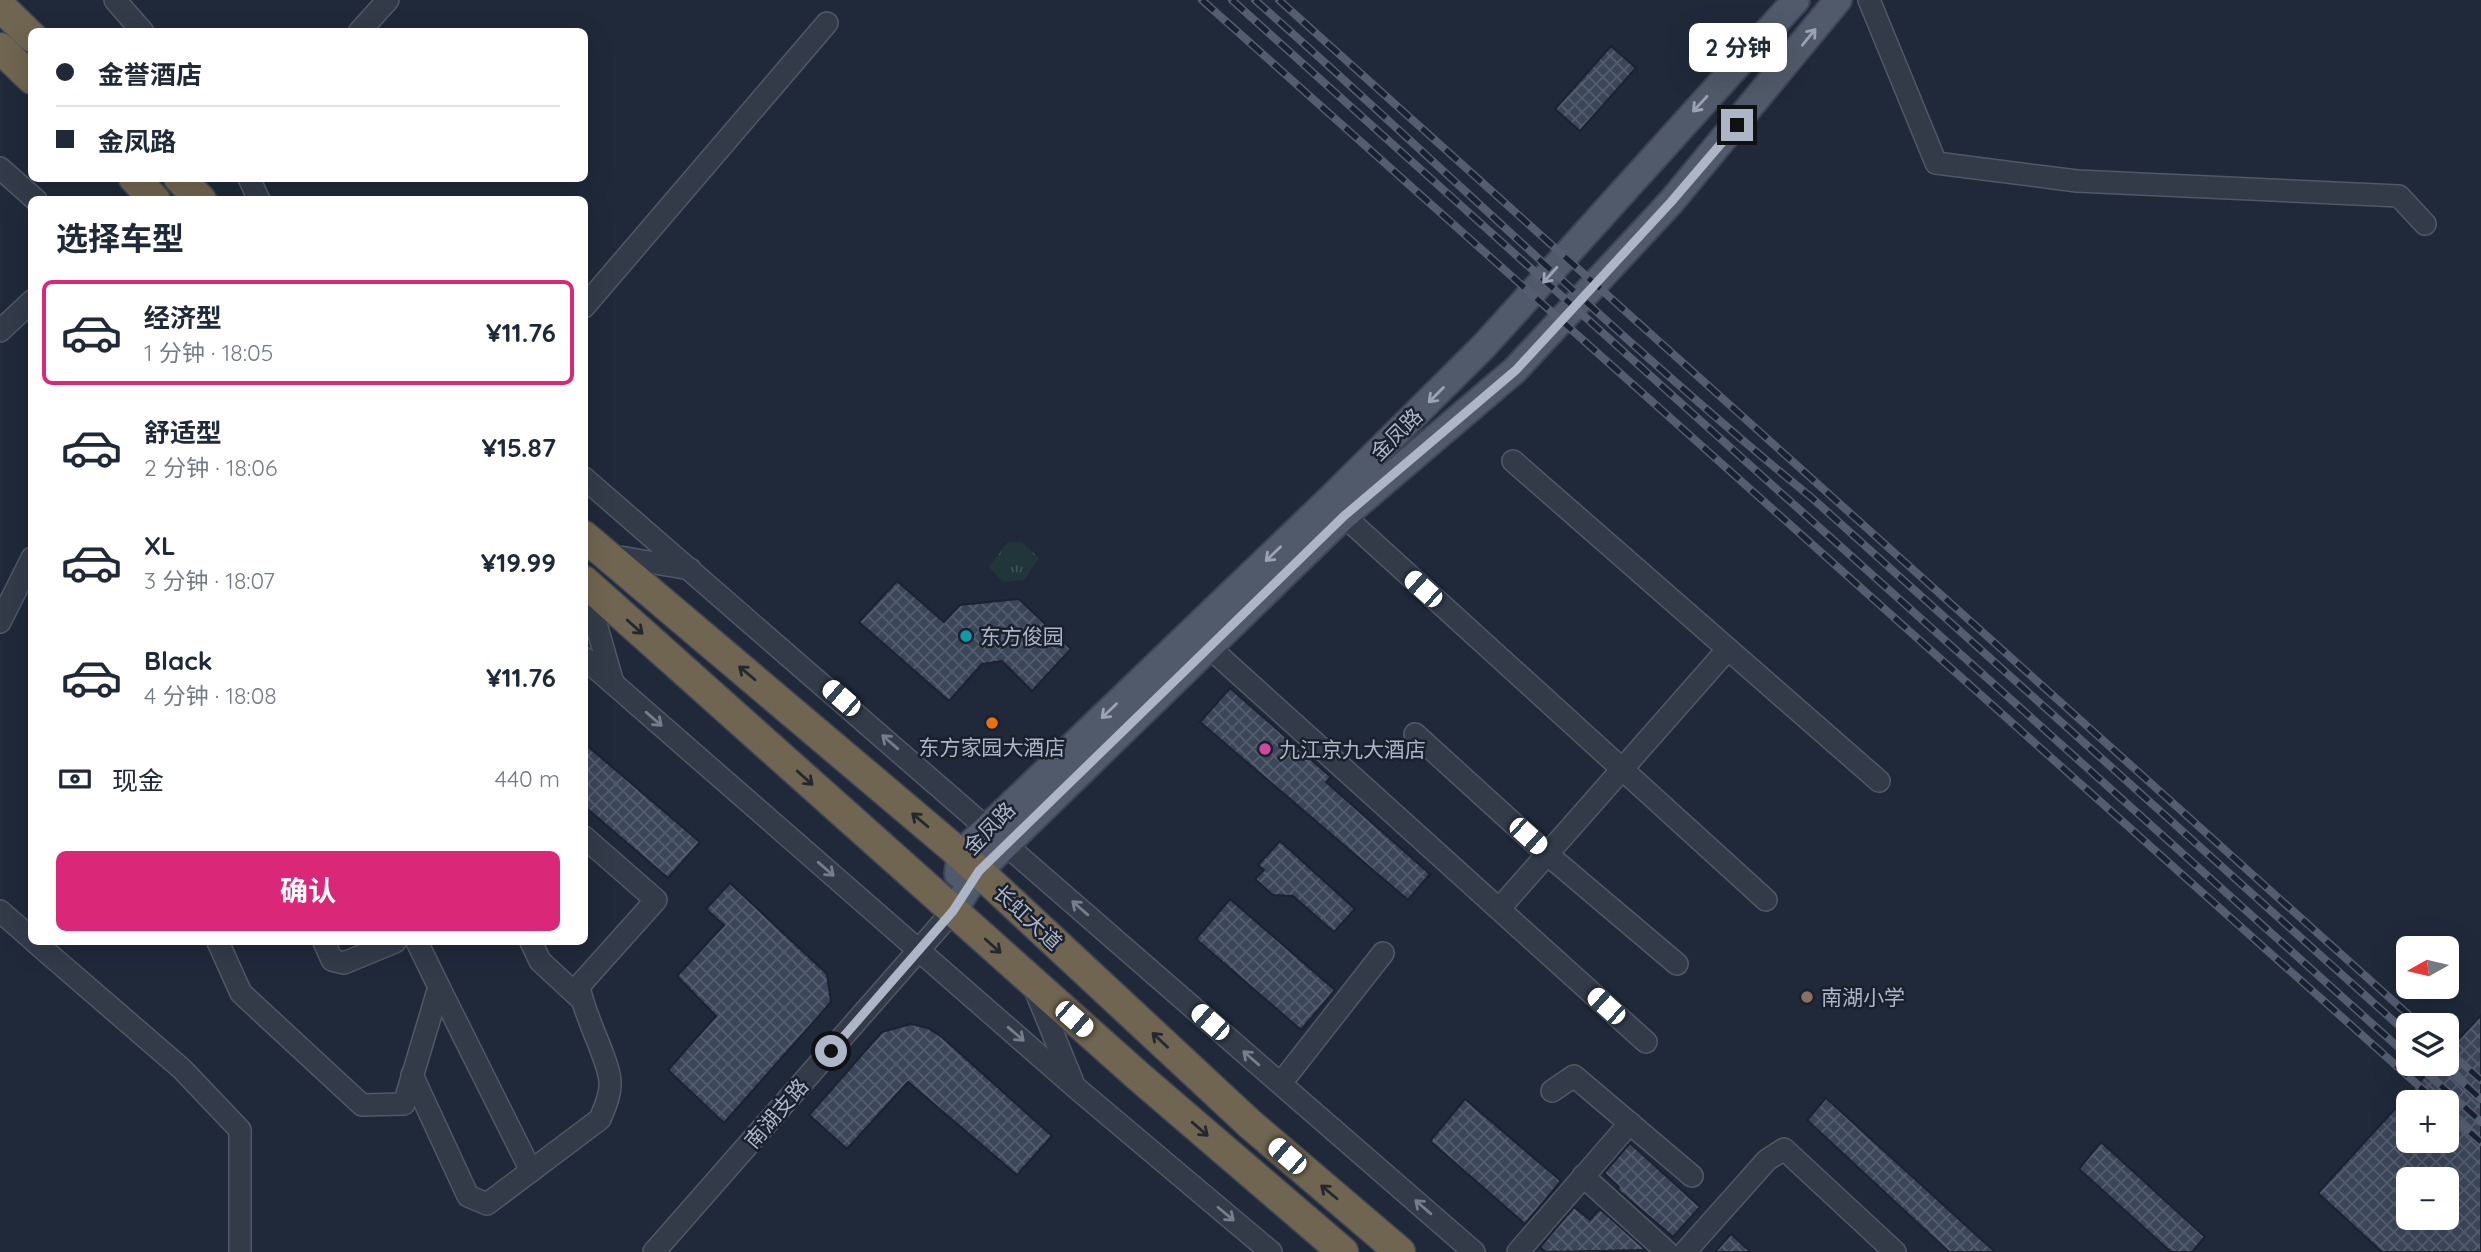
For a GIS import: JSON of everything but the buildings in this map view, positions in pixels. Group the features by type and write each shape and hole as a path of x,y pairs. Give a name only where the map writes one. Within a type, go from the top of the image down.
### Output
{"highway":[{"path":"0,6 28,33"},
{"path":"0,48 28,75"},
{"path":"138,182 151,196"},
{"path":"183,182 197,196"},
{"name":"长虹大道","path":"595,545 970,863 1250,1124 1400,1252"},
{"path":"588,586 1032,982 1343,1252"}],"main road":[{"name":"金凤路","path":"953,911 970,863 1484,346 1797,0"},
{"name":"金凤路","path":"997,836 1209,648 1344,516 1516,370 1671,202 1839,0"}],"street":[{"path":"115,0 140,28"},
{"path":"363,28 388,0"},
{"path":"1869,0 1936,163 2077,181 2399,196 2425,224"},
{"path":"588,302 827,23"},
{"path":"0,168 32,196"},
{"path":"0,331 28,305"},
{"path":"1513,461 1879,781"},
{"path":"588,481 1474,1252"},
{"path":"1344,516 1620,771 1766,900"},
{"path":"595,545 692,570"},
{"path":"0,622 28,568"},
{"path":"588,596 612,683"},
{"path":"1209,648 1646,1042"},
{"path":"1499,909 1728,649"},
{"path":"588,662 1073,1085 1269,1251"},
{"path":"1415,734 1547,853 1677,964"},
{"path":"412,1075 468,1196 487,1204 600,1119 607,1104 610,1081 581,999 579,986 656,900 588,841"},
{"path":"0,911 28,936"},
{"name":"南湖支路","path":"654,1252 953,911"},
{"path":"39,945 182,1069 240,1130 240,1252"},
{"path":"219,945 241,993 362,1105 404,1104 439,987"},
{"path":"325,945 332,960 344,963 388,945"},
{"path":"418,945 531,1171"},
{"path":"532,945 540,961 581,999"},
{"path":"1280,1083 1383,953"},
{"path":"1032,982 1073,1085"},
{"path":"1552,1091 1574,1076 1692,1176"},
{"path":"1518,1252 1630,1123"},
{"path":"1685,1252 1767,1160 1784,1149 1895,1252"},
{"path":"1583,1176 1667,1252"}],"green space":[{"path":"1008,542 1022,542 1039,558 1024,580 1003,582 989,567"}],"railway":[{"path":"1202,0 2424,1090"},
{"path":"1232,0 2396,1045"},
{"path":"1255,0 1600,315 1812,498 2396,1023"},
{"path":"1279,0 2407,1013"},
{"path":"2459,1061 2481,1080"},
{"path":"2430,1076 2481,1122"},
{"path":"2455,1076 2481,1099"},
{"path":"2459,1123 2481,1142"}],"place":[{"name":"东方俊园","path":"966,636"},
{"name":"东方家园大酒店","path":"992,723"},
{"name":"九江京九大酒店","path":"1265,749"},
{"name":"南湖小学","path":"1807,997"}],"route":[{"path":"831,1051 953,911 979,871 1344,516 1516,370 1671,202 1737,125"}]}
